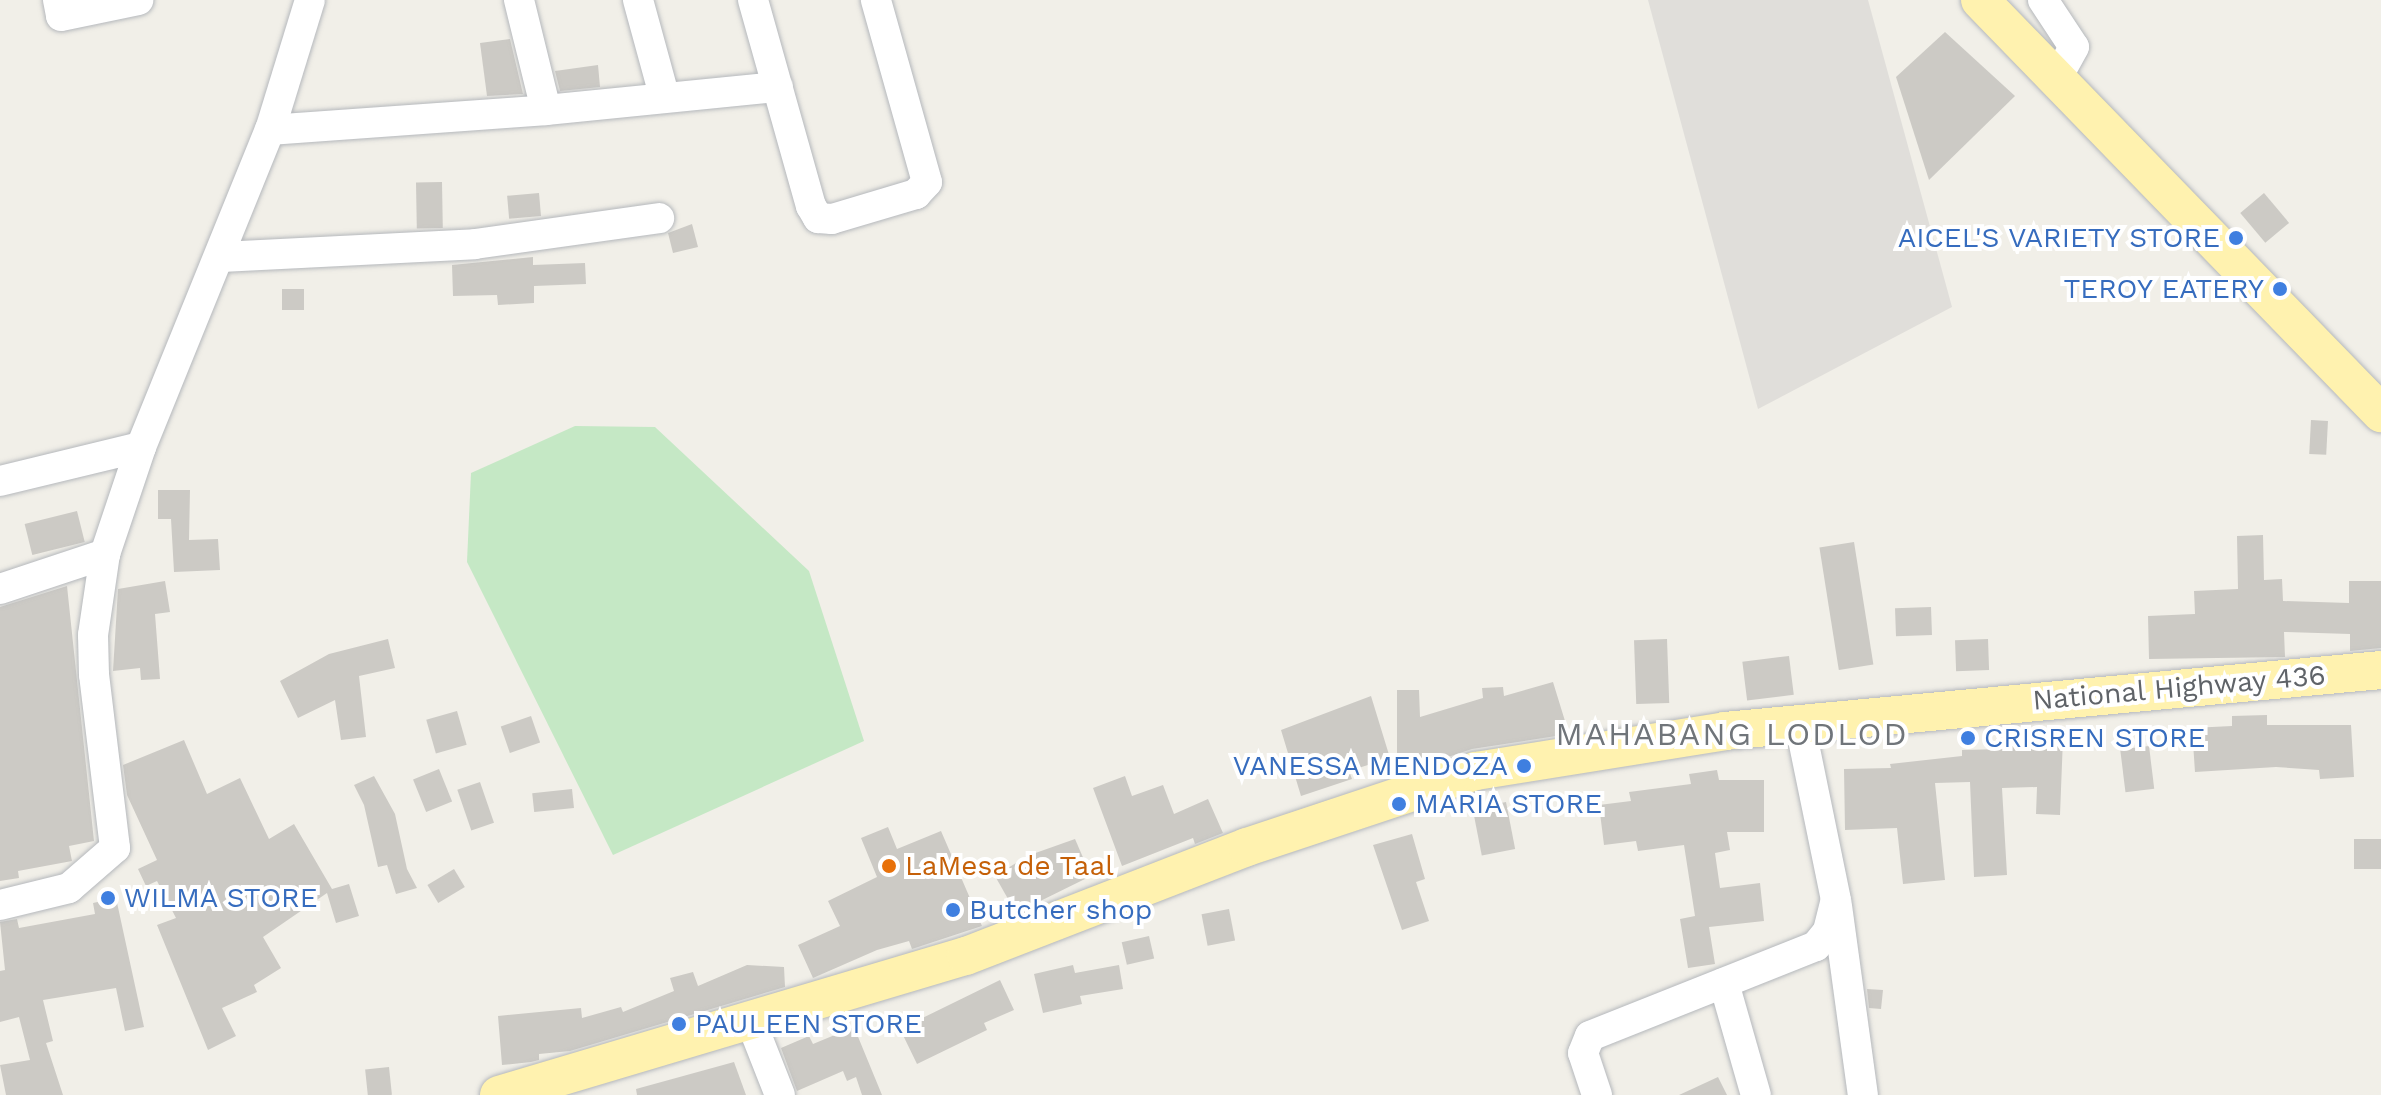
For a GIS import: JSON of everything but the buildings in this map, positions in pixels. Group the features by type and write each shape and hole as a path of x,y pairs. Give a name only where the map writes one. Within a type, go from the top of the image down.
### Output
{"main road":[{"path":"1980,0 2381,413"},
{"name":"National Highway 436","path":"499,1095 752,1024 966,956 1247,847 1476,771 1609,746 1800,724 2381,670"}],"street":[{"path":"58,0 61,16 135,0"},
{"path":"519,0 546,110"},
{"path":"638,0 664,95"},
{"path":"753,0 818,218 832,219 916,194 927,182 876,0"},
{"path":"2043,0 2074,47 2057,78"},
{"path":"0,905 69,888 115,848 93,649 105,554 141,447 221,257 270,130 313,1"},
{"path":"270,130 546,110 664,95 778,87"},
{"path":"221,257 475,244 659,218"},
{"path":"0,481 141,447"},
{"path":"0,589 105,554"},
{"path":"1800,724 1836,900 1863,1095"},
{"path":"1597,1095 1583,1053 1590,1036 1816,946 1828,931 1836,900"},
{"path":"1724,983 1756,1095"},
{"path":"752,1024 780,1095"}],"shaded area":[{"path":"1648,0 1868,0 1952,307 1758,409"}],"green space":[{"path":"575,426 655,427 809,571 864,741 613,855 467,562 471,473"}],"place":[{"name":"AICEL'S VARIETY STORE","path":"2236,238"},
{"name":"TEROY EATERY","path":"2280,289"},
{"name":"CRISREN STORE","path":"1968,738"},
{"name":"VANESSA MENDOZA","path":"1524,766"},
{"name":"MARIA STORE","path":"1399,804"},
{"name":"LaMesa de Taal","path":"889,866"},
{"name":"WILMA STORE","path":"108,898"},
{"name":"Butcher shop","path":"953,910"},
{"name":"PAULEEN STORE","path":"679,1024"}],"district":[{"name":"MAHABANG LODLOD","path":"1732,734"}]}
